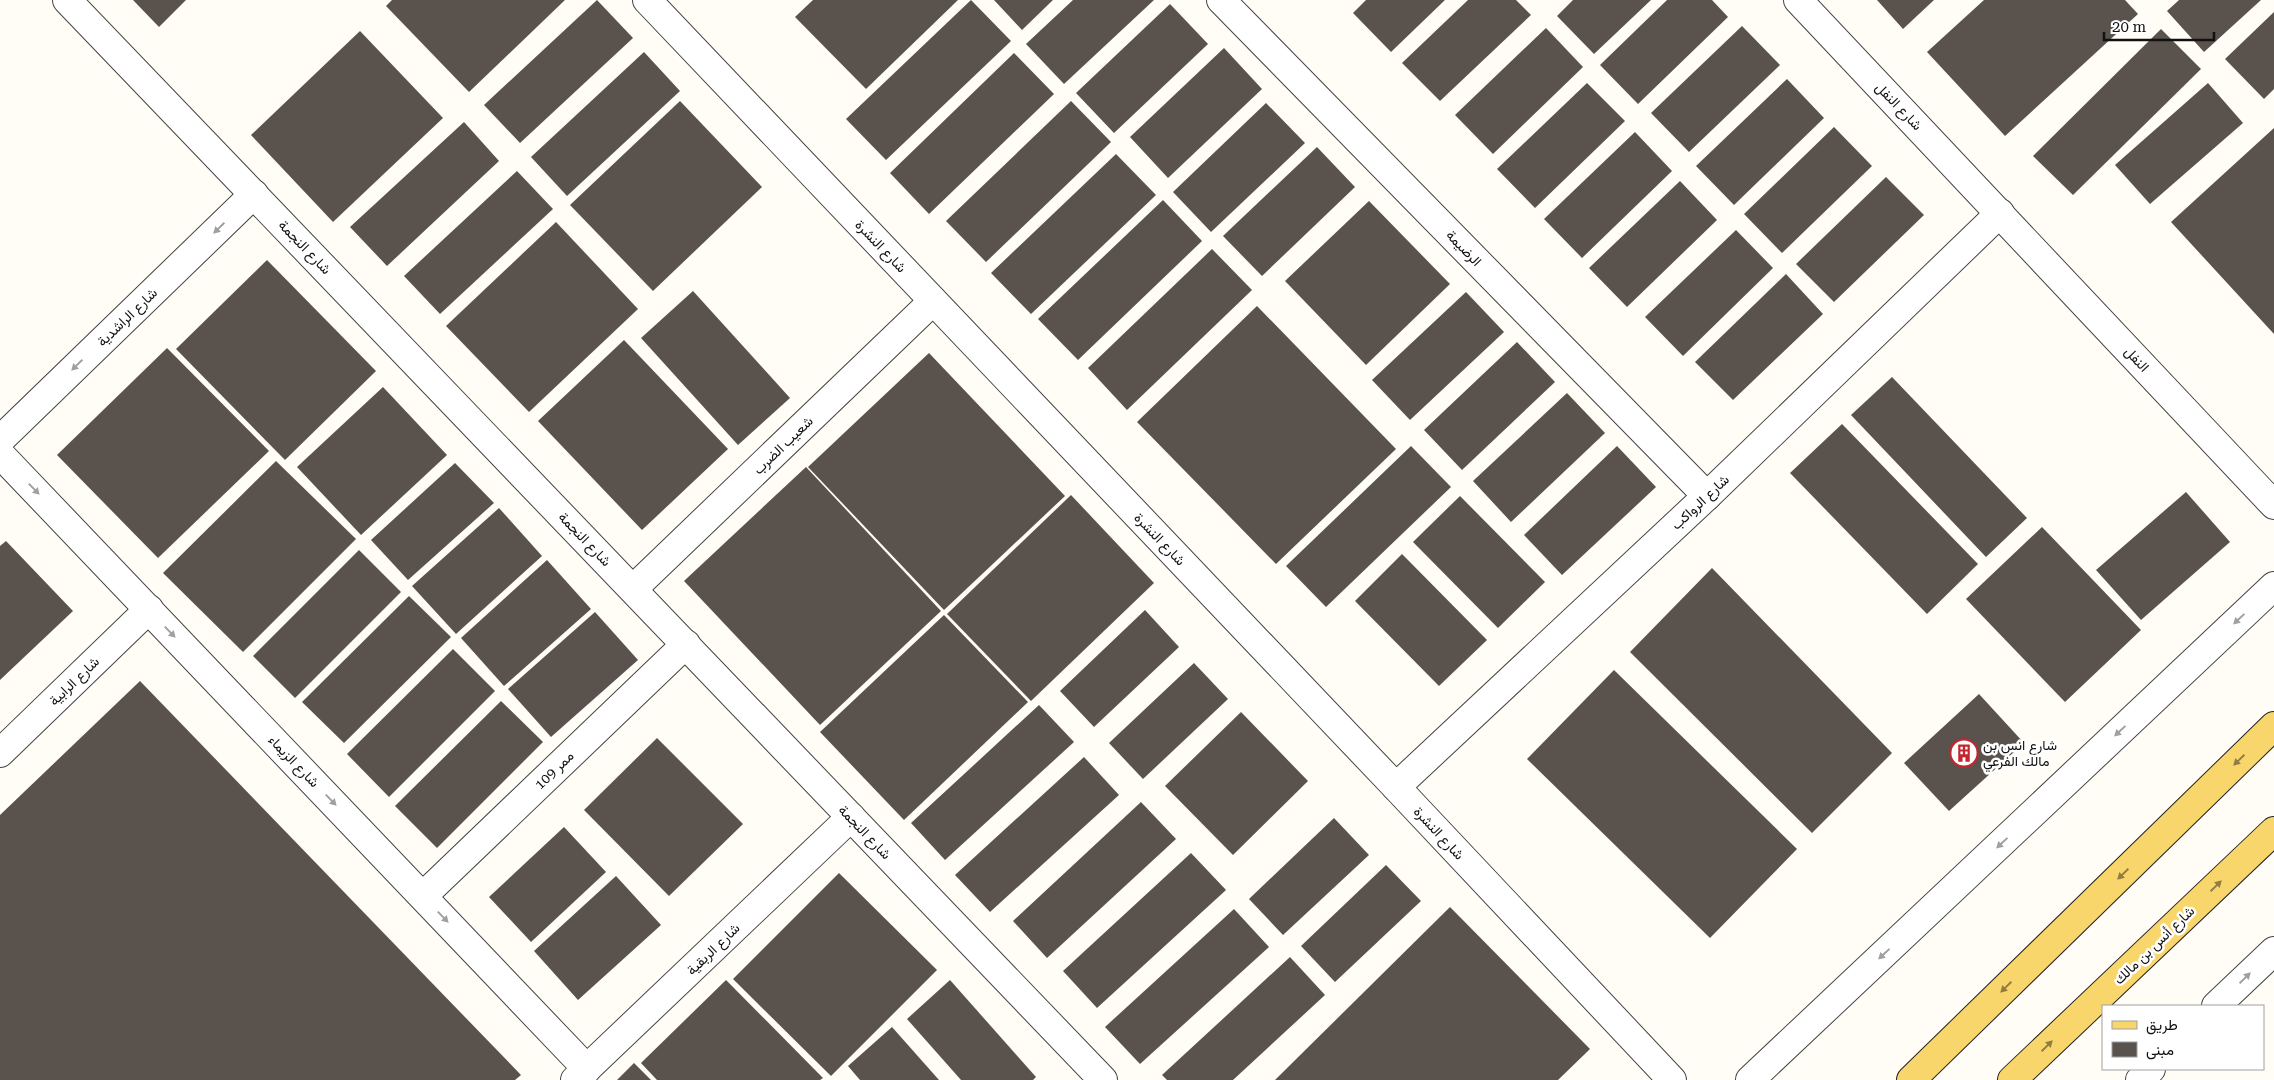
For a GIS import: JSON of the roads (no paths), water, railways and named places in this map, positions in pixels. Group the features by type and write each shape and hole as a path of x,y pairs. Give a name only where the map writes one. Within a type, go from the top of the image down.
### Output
{"main road":[{"path":"1909,1080 1930,1062 2274,726"},
{"name":"شارع أنس بن مالك","path":"2012,1080 2274,831"}],"street":[{"name":"شارع النجمة","path":"66,0 686,644 1102,1080"},
{"name":"شارع النشرة","path":"647,0 1396,787 1672,1080"},
{"name":"الرضيمة","path":"1221,0 1707,496"},
{"name":"شارع النفل","path":"1798,0 2000,213"},
{"name":"شارع الراشدية","path":"0,440 254,194"},
{"name":"شارع الرواكب","path":"1396,787 1707,496 2000,213"},
{"name":"النفل","path":"2000,213 2274,505"},
{"name":"شعيب الضرب","path":"633,589 933,301"},
{"name":"شارع الزيماء","path":"0,454 423,896 581,1074"},
{"path":"1750,1080 2274,586"},
{"name":"شارع الرابية","path":"0,753 149,609"},
{"name":"ممر 109","path":"423,896 686,644"},
{"name":"شارع الربقية","path":"581,1074 851,817"},
{"path":"2217,1005 2274,950"},
{"path":"2140,1080 2150,1070"}],"place":[{"name":"شارع انس بن مالك الفرعي","path":"1964,753"}]}
